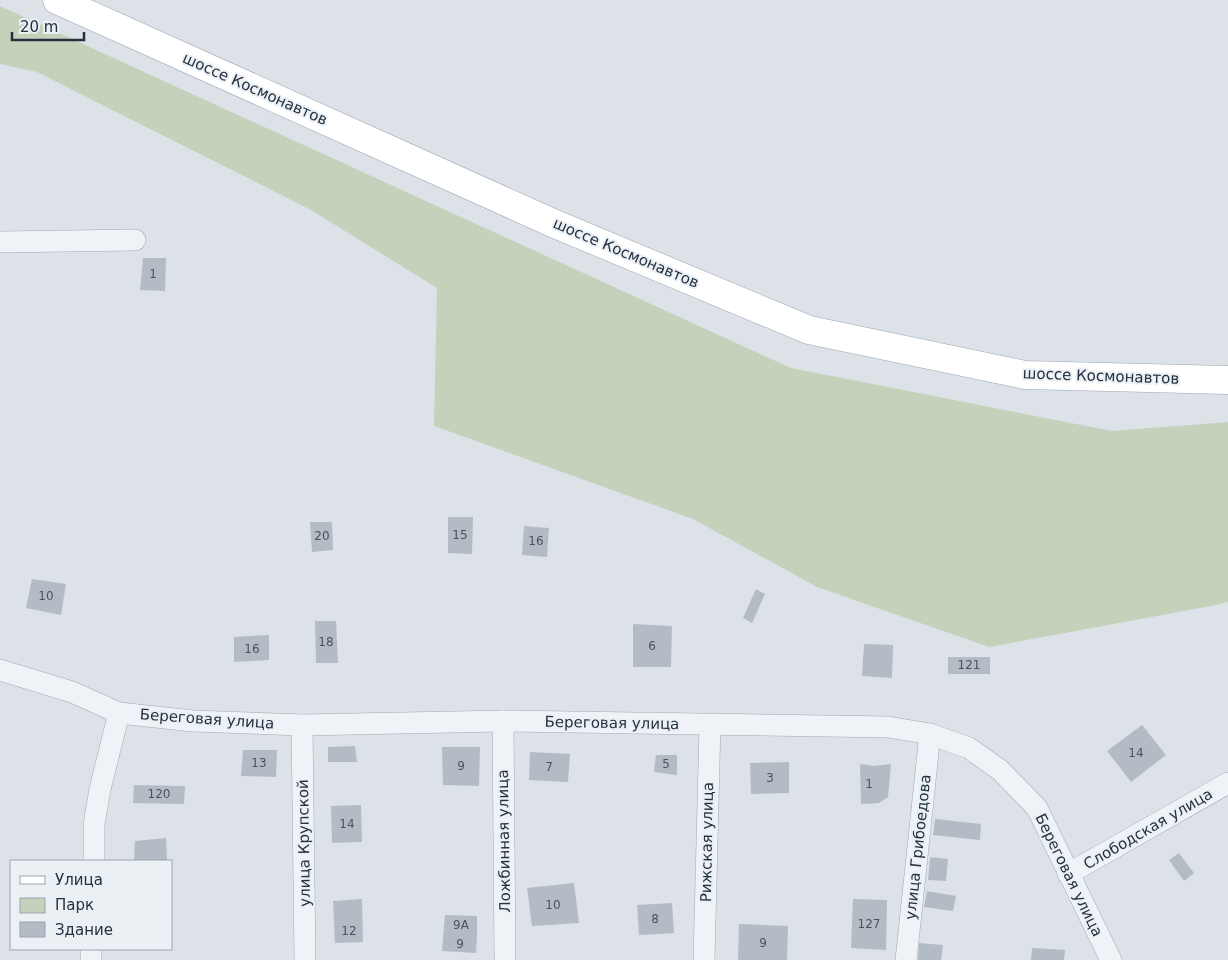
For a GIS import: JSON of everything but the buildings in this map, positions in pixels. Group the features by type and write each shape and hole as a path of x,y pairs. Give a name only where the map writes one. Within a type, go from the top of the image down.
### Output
{"main road":[{"name":"шоссе Космонавтов","path":"57,0 555,224 810,330 1025,375 1228,380"}],"street":[{"path":"0,242 135,240"},
{"name":"Береговая улица","path":"0,670 72,692 119,713 193,721 302,725 503,721 888,727 930,734 969,748 1000,770 1036,808 1111,960"},
{"path":"94,860 94,824 119,713"},
{"name":"Ложбинная улица","path":"503,721 505,960"},
{"name":"Рижская улица","path":"704,960 710,724"},
{"name":"улица Крупской","path":"302,725 305,960"},
{"name":"улица Грибоедова","path":"906,960 930,734"},
{"name":"Слободская улица","path":"1068,874 1228,783"}],"green space":[{"path":"0,6 791,368 1112,431 1228,422 1228,602 989,647 817,587 693,519 434,426 437,288 311,210 37,72 0,64"}]}
